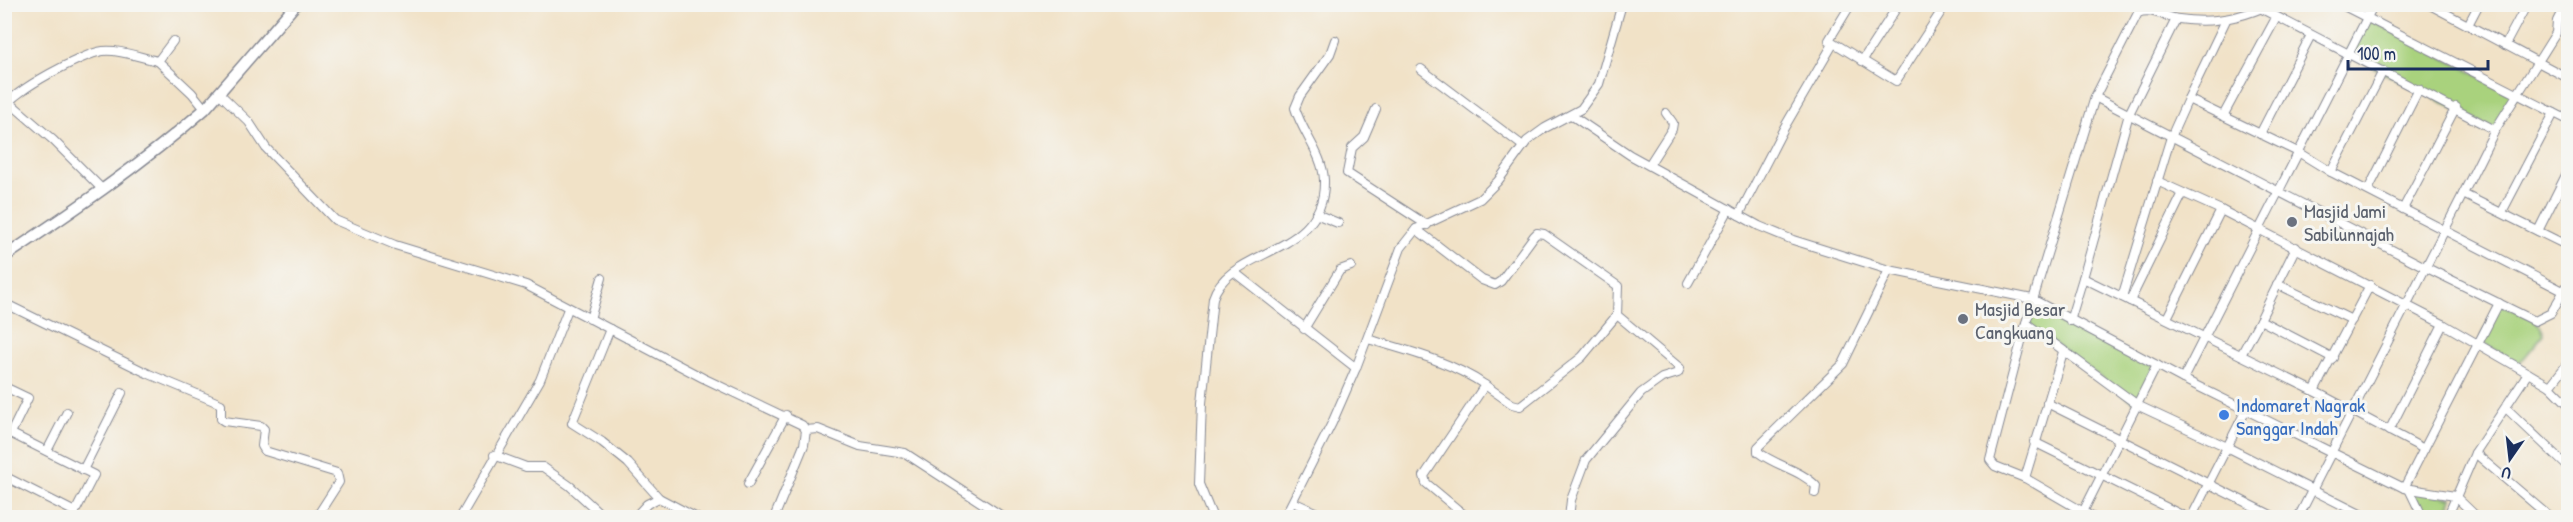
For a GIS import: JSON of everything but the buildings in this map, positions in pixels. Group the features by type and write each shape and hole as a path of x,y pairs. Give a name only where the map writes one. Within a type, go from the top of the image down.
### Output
{"street":[{"path":"4,257 103,190 205,109 296,4"},
{"path":"1284,518 1356,368 1401,248 1416,229 1480,199 1498,181 1523,146 1545,128 1571,115 1588,101 1599,84 1622,4"},
{"path":"1851,4 1830,37 1833,44 1893,81 1898,80 1946,4"},
{"path":"1862,61 1899,4"},
{"path":"2340,4 2568,120"},
{"path":"2183,379 2206,338 2374,4"},
{"path":"2468,26 2479,4"},
{"path":"2505,45 2527,4"},
{"path":"2430,5 2568,78"},
{"path":"2094,518 2025,478 1995,466 1990,460 2032,299 2095,97 2138,12 2147,11 2176,19 2226,20 2266,7 2276,18 2456,107 2495,130"},
{"path":"2298,518 2495,130 2556,33 2557,21 2564,7"},
{"path":"2223,116 2276,18"},
{"path":"2070,321 2129,114 2176,19"},
{"path":"2126,299 2171,137 2226,20"},
{"path":"2260,134 2311,35"},
{"path":"1213,518 1199,484 1202,403 1216,290 1234,272 1294,239 1316,214 1323,190 1321,166 1295,108 1300,96 1330,54 1335,40"},
{"path":"158,61 173,41"},
{"path":"1739,215 1784,128 1833,44"},
{"path":"103,190 53,140 6,104 43,79 93,54 105,51 158,61 192,93 205,109"},
{"path":"1421,69 1523,146"},
{"path":"2331,172 2383,71"},
{"path":"2368,190 2419,89"},
{"path":"219,93 249,122 266,148 335,220 395,245 526,285 568,309 714,383 786,415 802,425 806,430 804,446 774,518"},
{"path":"2095,97 2535,321 2541,320 2550,313 2566,288 2444,230 2331,172 2300,153 2188,99"},
{"path":"2403,209 2456,107"},
{"path":"1376,109 1364,137 1352,148 1347,173 1427,225"},
{"path":"1649,165 1674,126 1666,113"},
{"path":"2502,212 2554,113"},
{"path":"1571,115 1649,165 1739,215 1793,240 1889,270 2032,299 2183,379 2406,488 2455,496 2478,518"},
{"path":"2538,231 2568,171"},
{"path":"2157,181 2260,229 2370,285 2406,307 2443,324 2550,386 2568,404"},
{"path":"2126,299 2184,193"},
{"path":"2463,194 2568,246"},
{"path":"1688,284 1729,209"},
{"path":"2167,318 2221,210"},
{"path":"1316,214 1338,223"},
{"path":"1368,339 1417,355 1435,358 1485,385 1512,404 1520,406 1582,357 1617,315 1618,286 1544,234 1537,233 1534,236 1501,281 1494,285 1482,280 1416,229"},
{"path":"2241,355 2296,248"},
{"path":"1304,329 1340,270 1351,266"},
{"path":"1815,493 1816,486 1810,480 1766,458 1758,452 1758,447 1843,364 1889,270"},
{"path":"1234,272 1356,368"},
{"path":"590,319 602,278"},
{"path":"2083,278 2314,391 2424,449"},
{"path":"2277,284 2352,320"},
{"path":"2314,391 2370,285"},
{"path":"4,303 159,378 220,404 221,419 224,421 261,426 264,429 262,446 264,451 337,473 339,482 316,518"},
{"path":"2406,488 2499,303"},
{"path":"460,518 494,455 540,380 568,309"},
{"path":"1569,518 1574,489 1586,460 1641,393 1680,370 1617,315"},
{"path":"2260,320 2333,358"},
{"path":"2026,323 2139,406 2228,447 2368,518"},
{"path":"2389,430 2443,324"},
{"path":"610,329 572,423 602,442 628,463 659,498 697,518"},
{"path":"2025,478 2063,352"},
{"path":"2550,386 2568,363"},
{"path":"2083,512 2119,440 2139,406 2157,365"},
{"path":"2447,518 2475,453 2528,373"},
{"path":"1468,518 1426,483 1424,476 1485,385"},
{"path":"4,476 75,512 94,476 8,431 28,398 7,388"},
{"path":"83,470 122,393"},
{"path":"2047,402 2277,518"},
{"path":"2506,408 2568,467"},
{"path":"2034,442 2190,518 2246,410"},
{"path":"47,451 67,412"},
{"path":"748,484 786,415"},
{"path":"806,430 818,429 860,446 905,453 1005,518"},
{"path":"2475,453 2551,518"},
{"path":"494,455 526,467 543,467 570,486 605,518"},
{"path":"2406,488 2421,515"},
{"path":"634,518 647,504 659,498"},
{"path":"1293,501 1328,518"}],"green space":[{"path":"2365,17 2516,95 2495,130 2346,53"},
{"path":"2498,303 2532,319 2542,328 2544,334 2519,364 2480,341"},
{"path":"2029,307 2157,368 2137,404 2026,323"},
{"path":"2411,490 2452,498 2446,517 2426,517"}],"place":[{"name":"Masjid Jami Sabilunnajah","path":"2292,222"},
{"name":"Masjid Besar Cangkuang","path":"1963,319"},
{"name":"Indomaret Nagrak Sanggar Indah","path":"2224,415"}]}
